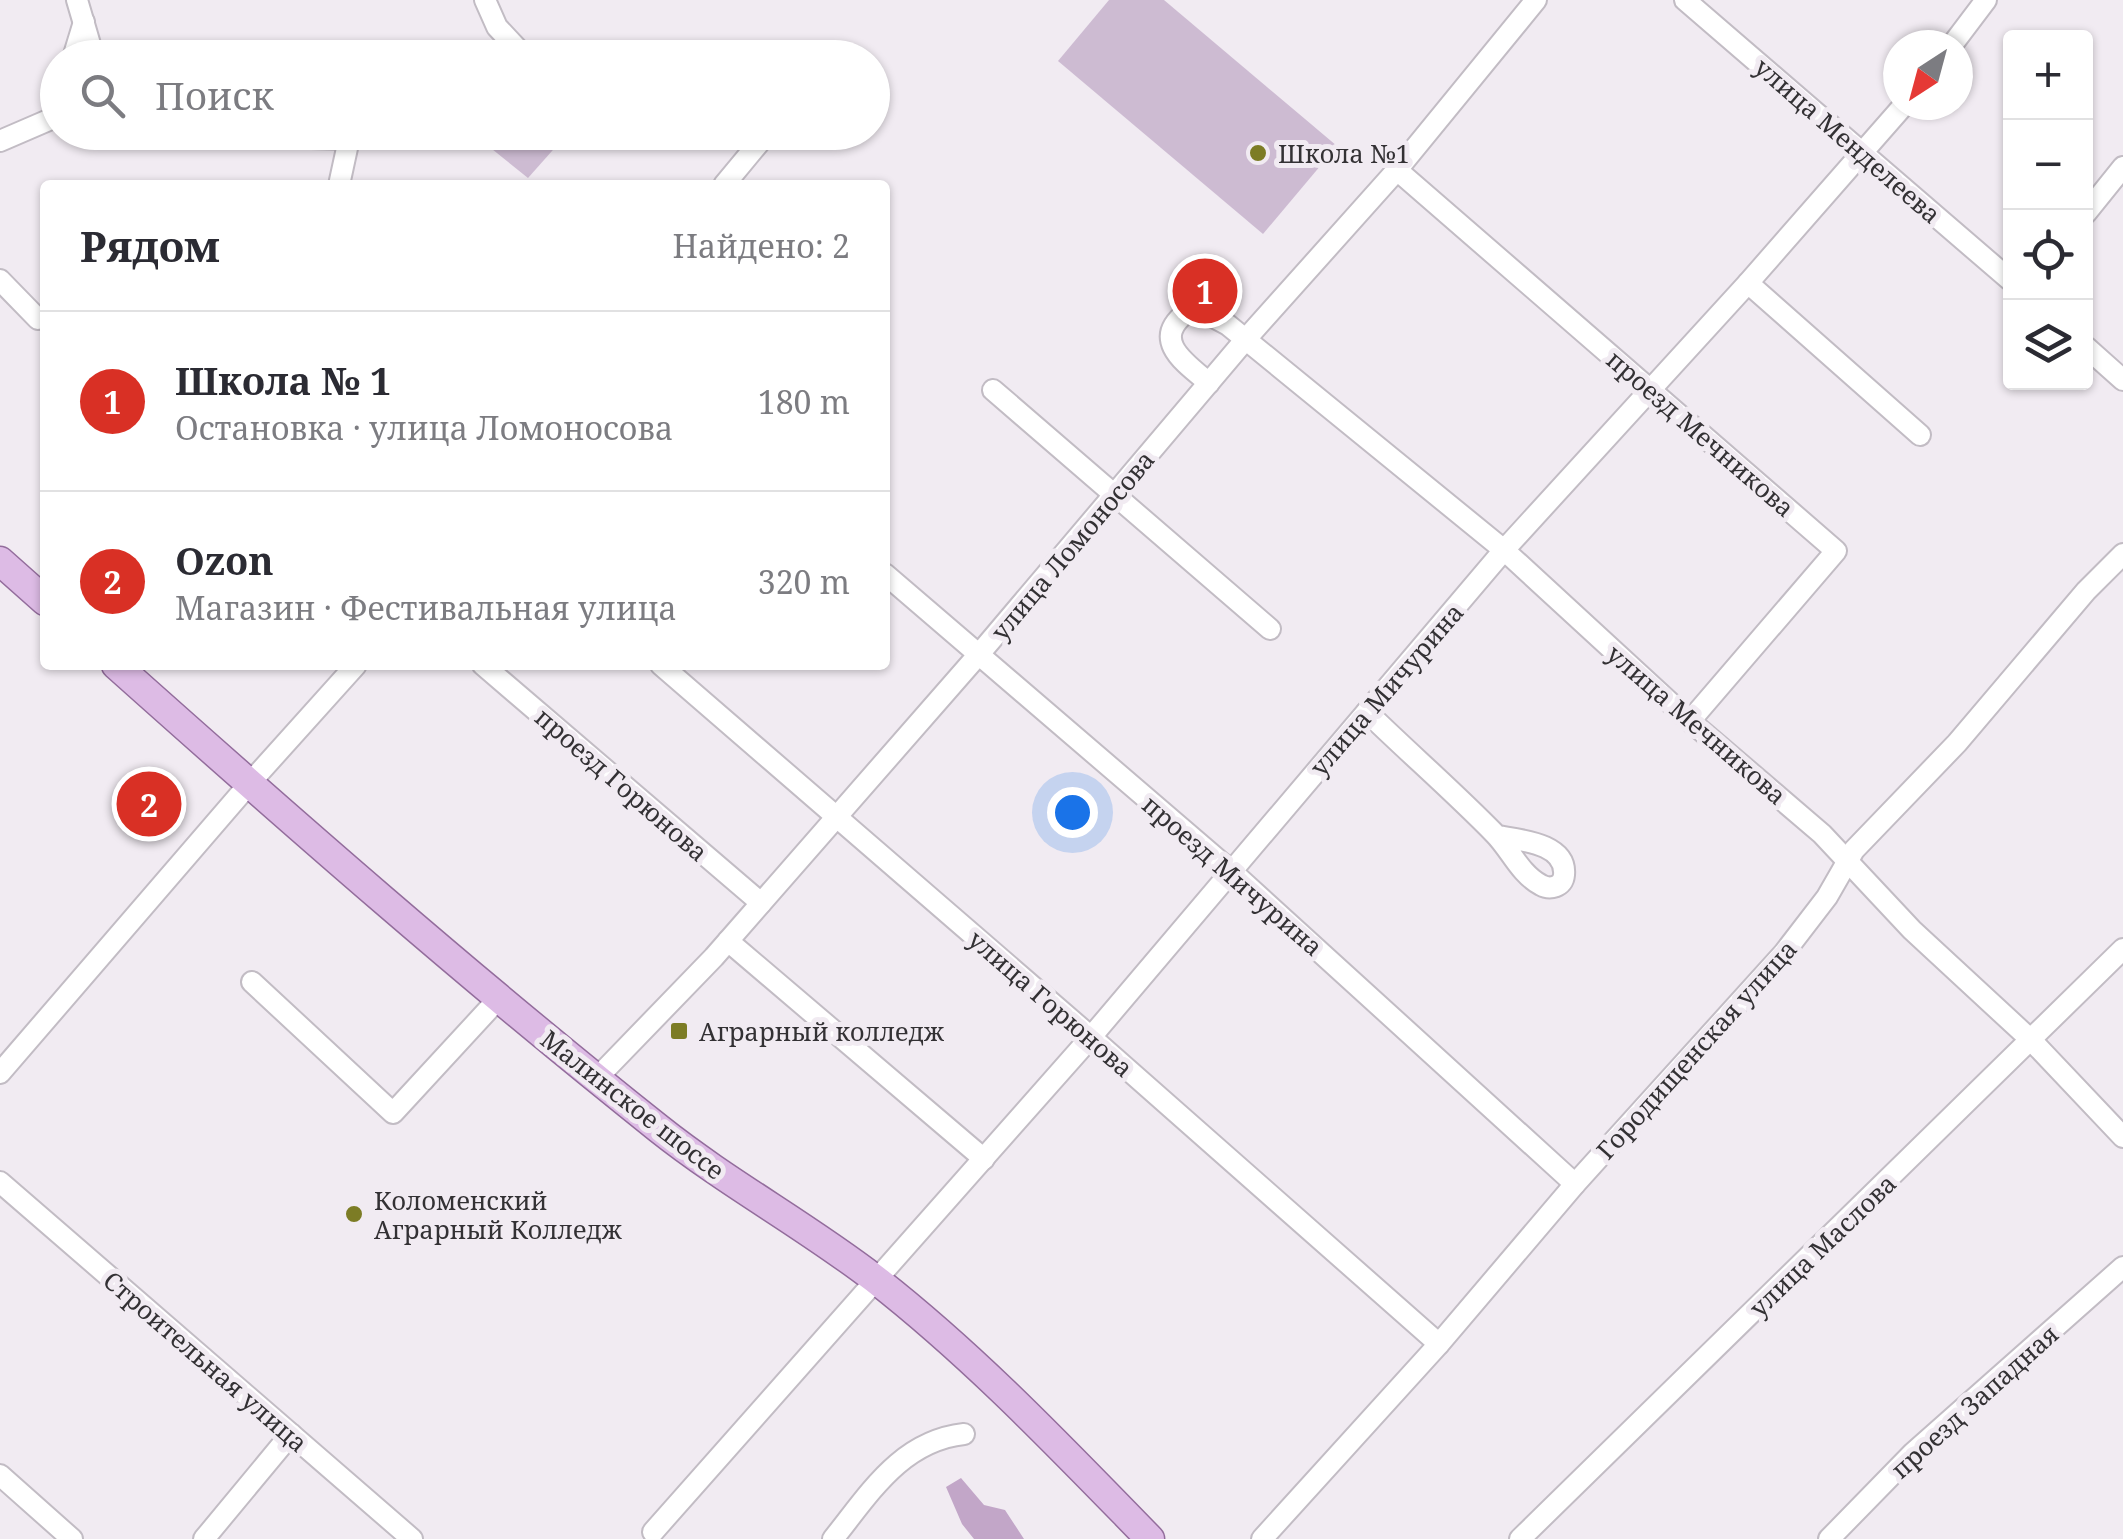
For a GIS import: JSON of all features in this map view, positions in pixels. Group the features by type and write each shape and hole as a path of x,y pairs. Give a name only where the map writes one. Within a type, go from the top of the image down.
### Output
{"main road":[{"name":"Малинское шоссе","path":"122,670 249,784 596,1079 663,1132 876,1280 1008,1394 1150,1539"}],"street":[{"path":"78,0 89,40"},
{"path":"485,0 497,27 509,40"},
{"name":"улица Ломоносова","path":"596,1079 728,941 978,656 1245,340 1398,170 1536,0"},
{"path":"1963,30 1986,0"},
{"name":"улица Менделеева","path":"1690,2 2003,274"},
{"path":"78,40 84,22"},
{"path":"0,141 40,120"},
{"name":"улица Мичурина","path":"653,1532 1091,1037 1504,550 1891,120"},
{"path":"339,180 347,150"},
{"path":"728,180 753,150"},
{"path":"2088,210 2123,167"},
{"name":"проезд Мечникова","path":"1398,170 1836,551 1690,721"},
{"path":"0,280 40,319"},
{"path":"1748,283 1920,435"},
{"name":"улица Мечникова","path":"1208,383 1186,364 1170,342 1172,329 1187,312 1202,311 1228,325 1504,550 1690,721 1822,834 1912,930 2031,1040 2123,1137"},
{"path":"2093,352 2123,380"},
{"path":"993,390 1270,628"},
{"name":"Городищенская улица","path":"1262,1539 1784,953 1827,897 1847,861 1957,743 2086,590 2123,554"},
{"name":"проезд Мичурина","path":"890,578 1230,870 1576,1184"},
{"path":"0,1072 352,670"},
{"name":"проезд Горюнова","path":"489,670 761,903"},
{"name":"улица Горюнова","path":"666,670 1439,1344"},
{"path":"1366,712 1498,836"},
{"path":"728,941 984,1159"},
{"name":"улица Маслова","path":"1520,1539 2123,950"},
{"path":"252,982 392,1113 500,997"},
{"name":"Строительная улица","path":"0,1182 412,1539"},
{"name":"проезд Западная","path":"1829,1539 1913,1453 2123,1267"},
{"path":"204,1539 291,1434"},
{"path":"833,1539 896,1464 937,1437 964,1434"},
{"path":"0,1475 72,1539"}],"shaded area":[{"path":"1109,0 1164,0 1337,146 1263,234 1058,61"},
{"path":"493,150 553,150 528,178"},
{"path":"961,1478 984,1505 1005,1510 1024,1539 974,1539 962,1524 946,1487"}],"place":[{"name":"Школа №1","path":"1258,153"},
{"name":"Школа № 1","path":"1205,291"},
{"name":"Ozon","path":"149,804"},
{"name":"Аграрный колледж","path":"679,1031"},
{"name":"Коломенский Аграрный Колледж","path":"354,1214"}]}
